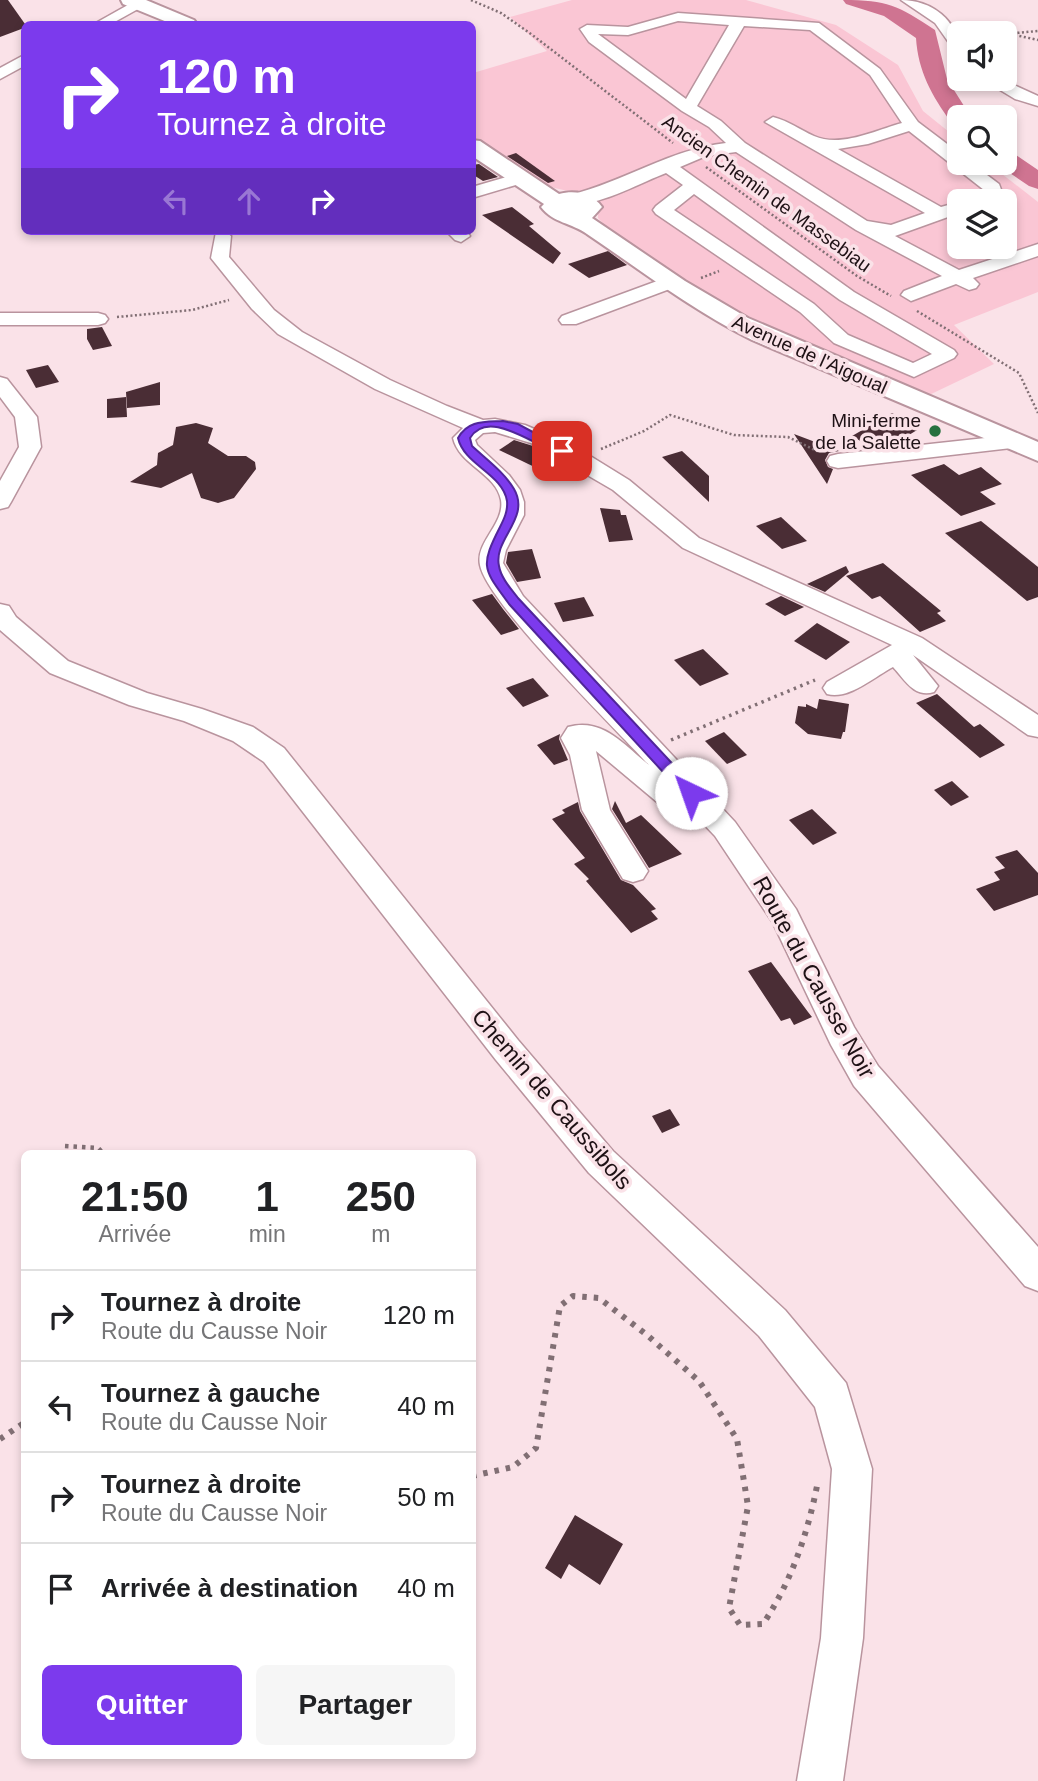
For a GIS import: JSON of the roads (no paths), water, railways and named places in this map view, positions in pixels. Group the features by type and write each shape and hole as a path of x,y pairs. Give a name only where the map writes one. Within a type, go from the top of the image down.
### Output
{"main road":[{"path":"135,2 180,21"},
{"name":"Avenue de l'Aigoual","path":"476,149 520,178 575,205 668,283 761,334 1038,452"}],"street":[{"path":"908,0 940,20 947,30"},
{"path":"106,21 135,2"},
{"path":"947,152 912,125 874,72 814,26 678,17 628,31 583,25 594,39 688,108 715,124 739,147 862,226 977,288"},
{"path":"688,108 739,21"},
{"path":"0,74 21,62"},
{"path":"0,74 21,81"},
{"path":"1012,91 1038,101"},
{"path":"773,122 788,126 940,214"},
{"path":"812,141 837,145 912,125"},
{"path":"575,205 703,151 739,147"},
{"path":"669,167 847,296 947,354 914,371 841,339 807,309 662,210 693,186"},
{"path":"976,175 993,189"},
{"path":"476,192 520,178"},
{"path":"862,226 892,231 947,211"},
{"path":"222,236 220,258 251,298 285,330 353,369 444,413 478,426 490,424 514,427 578,459 624,487 665,526 691,543 975,683 1038,728"},
{"path":"907,301 957,277 1033,248"},
{"path":"984,259 1013,276"},
{"path":"569,320 668,283"},
{"path":"0,319 99,319"},
{"path":"0,383 26,417 30,447 0,502"},
{"name":"Route du Causse Noir","path":"478,426 468,431 464,438 466,447 501,480 509,490 513,502 512,515 491,563 497,577 542,633 725,829 785,917 842,1036 866,1076 1038,1274"},
{"path":"838,461 1013,442"},
{"name":"Chemin de Caussibols","path":"0,612 7,623 60,667 138,699 193,715 243,734 274,755 507,1050 601,1162 772,1323 832,1397 852,1469 842,1638 820,1781"},
{"path":"828,683 904,649"},
{"path":"904,649 925,686"},
{"path":"633,871 596,810 587,780 586,755 575,738 578,734 593,734 667,795 702,804"}],"waterway":[{"path":"853,0 892,11 927,35 936,79 951,105"},
{"path":"1017,167 1038,181"}],"place":[{"name":"Mini-ferme de la Salette","path":"935,431"}]}
